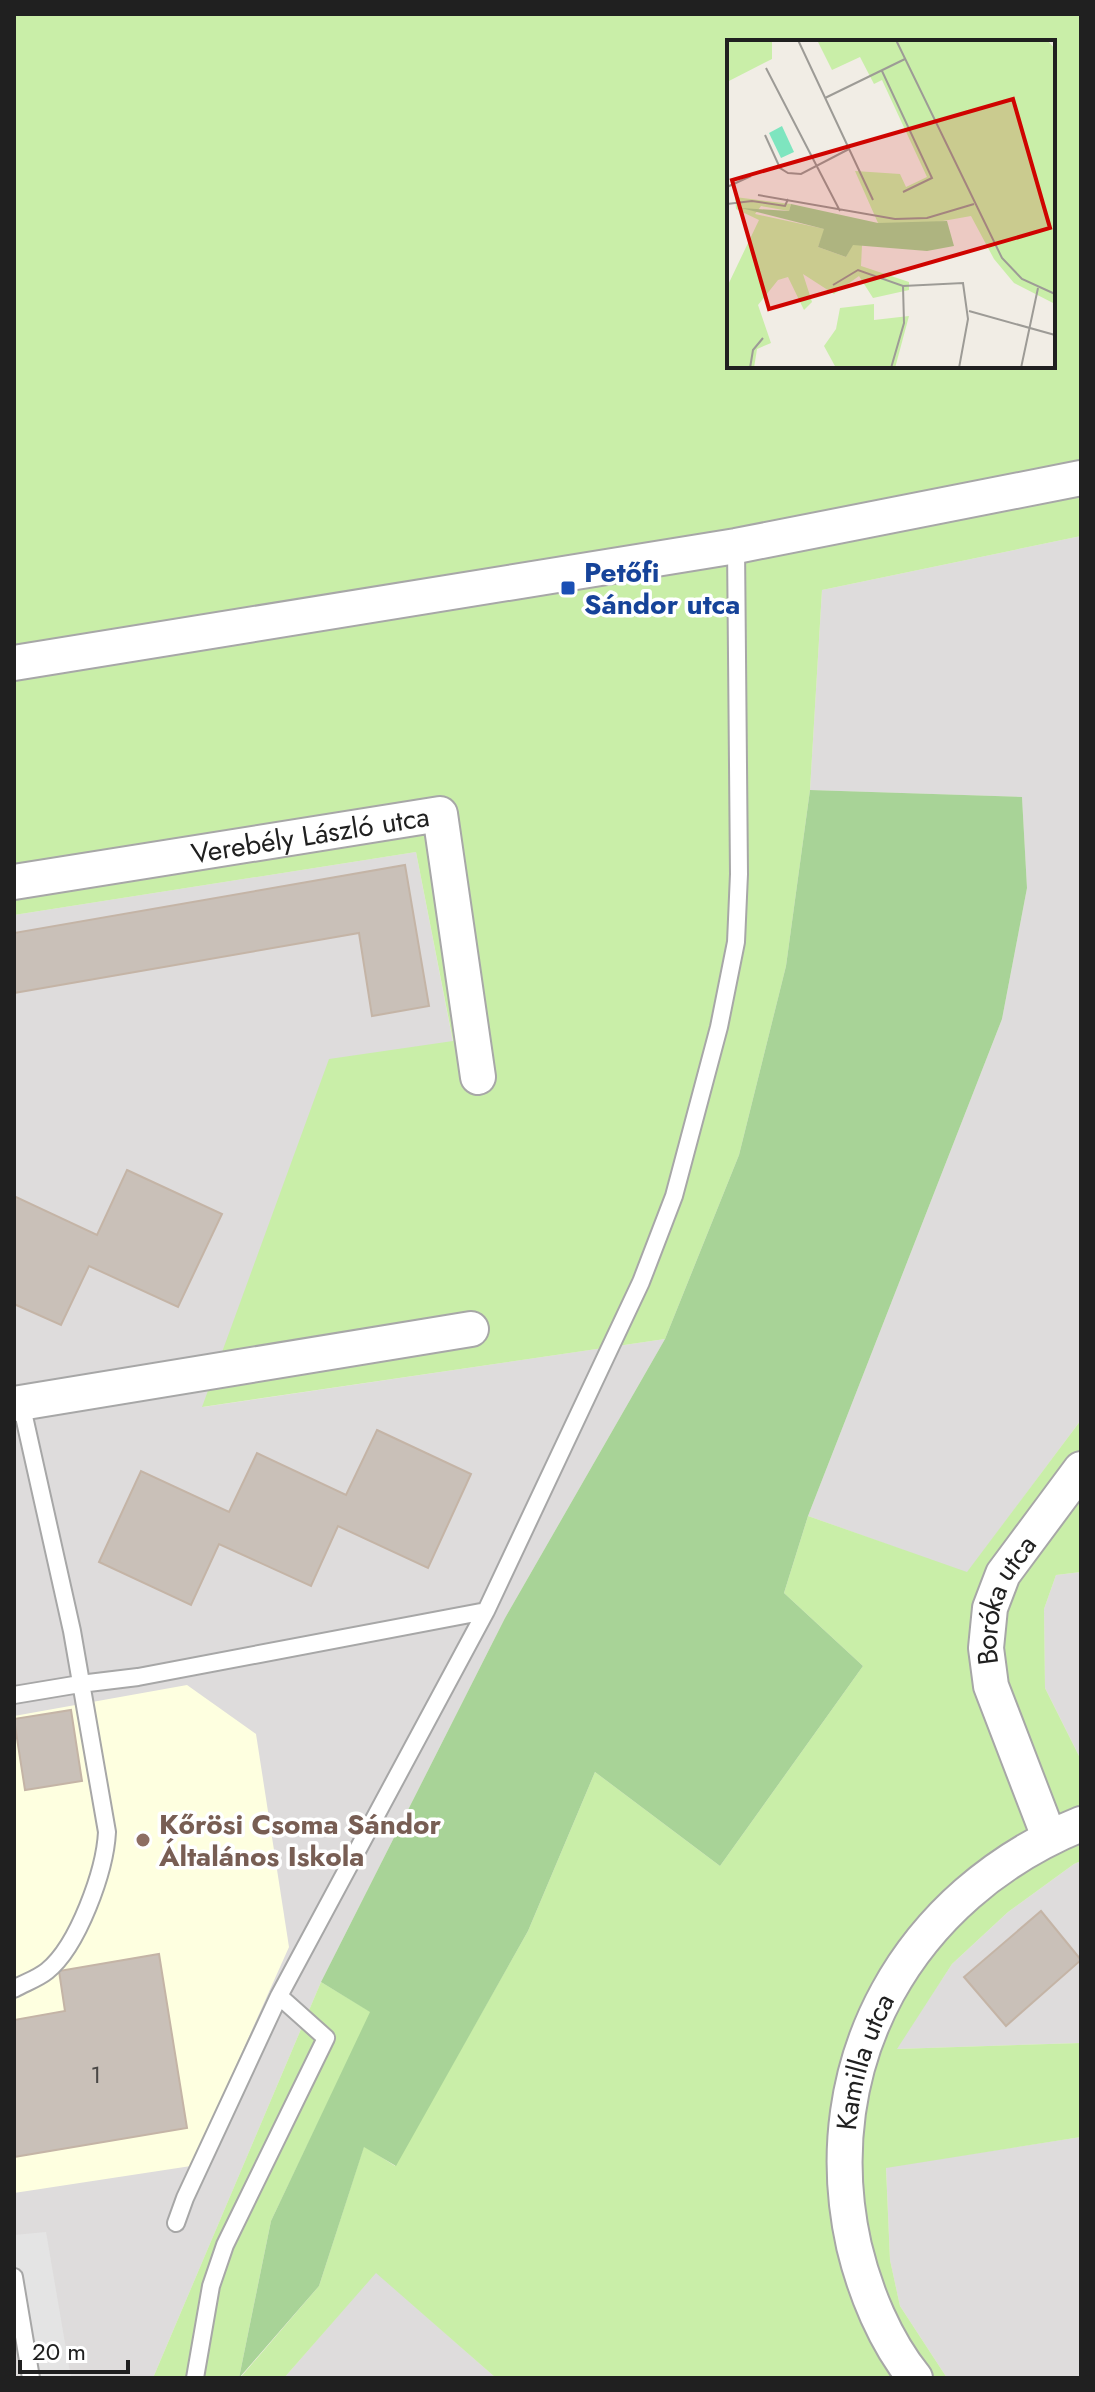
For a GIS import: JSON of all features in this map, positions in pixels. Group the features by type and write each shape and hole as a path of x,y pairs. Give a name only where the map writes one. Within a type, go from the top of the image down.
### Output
{"street":[{"path":"14,663 736,546 1081,478"},
{"name":"Verebély László utca","path":"14,882 440,814 478,1077"},
{"path":"17,1403 471,1329"},
{"name":"Boróka utca","path":"1049,1837 991,1686 986,1648 990,1608 1003,1574 1081,1469"},
{"name":"Kamilla utca","path":"915,2378 881,2323 859,2267 848,2217 844,2165 847,2119 855,2073 887,1991 910,1955 940,1918 972,1888 1013,1857 1081,1824"}],"lane":[{"path":"176,2223 279,1996 486,1611 641,1282 674,1196 719,1027 736,942 739,874 736,546"},
{"path":"14,1989 48,1971 73,1937 94,1891 106,1852 107,1832 72,1631 17,1403"},
{"path":"14,1695 138,1677 486,1611"},
{"path":"195,2378 211,2286 225,2245 326,2038 279,1996"},
{"path":"14,2277 31,2378"}],"shaded area":[{"path":"1081,536 1081,1420 967,1573 808,1516 1002,1019 1027,888 1022,797 810,790 822,590"},
{"path":"416,852 453,1042 203,1407 665,1339 505,1618 321,1982 153,2378 14,2378 14,915"},
{"path":"1081,1572 1081,1760 1045,1688 1044,1609 1056,1575"},
{"name":"Kőrösi Csoma Sándor Általános Iskola","path":"187,1685 256,1734 289,1947 191,2166 14,2193 14,1716"},
{"path":"1081,1861 1081,2043 896,2049 952,1964 1008,1912"},
{"path":"1081,2137 1081,2378 947,2378 900,2306 890,2260 886,2167"},
{"path":"46,2232 71,2378 31,2378 14,2277 14,2235"},
{"path":"376,2272 496,2378 284,2378"}],"green space":[{"path":"14,14 1081,14 1081,536 822,590 810,790 786,966 739,1155 665,1339 202,1407 329,1059 453,1041 416,852 14,915"},
{"path":"810,790 1022,797 1027,888 1002,1019 808,1516 784,1593 863,1666 720,1866 595,1772 528,1931 396,2166 364,2147 319,2286 239,2378 271,2221 370,2012 321,1982 505,1618 665,1339 739,1155 786,966"},
{"path":"1081,1420 1081,1572 1056,1575 1044,1609 1045,1688 1081,1760 1081,1861 1008,1912 952,1964 897,2049 1081,2043 1081,2137 886,2168 890,2260 900,2306 947,2378 496,2378 376,2273 284,2378 240,2378 319,2286 364,2146 395,2166 528,1931 595,1772 720,1866 863,1666 784,1593 808,1516 967,1572"},
{"path":"321,1982 371,2012 271,2221 239,2378 153,2378"}],"building":[{"path":"405,865 429,1006 372,1016 359,933 14,993 14,933"},
{"path":"127,1170 222,1214 178,1307 89,1266 61,1325 14,1304 14,1196 97,1235"},
{"path":"377,1430 471,1474 428,1568 338,1526 311,1586 219,1544 191,1605 99,1562 141,1471 229,1512 257,1453 346,1495"},
{"path":"71,1710 82,1781 25,1790 14,1719"},
{"path":"1041,1911 1081,1960 1006,2026 964,1977"},
{"path":"159,1954 187,2128 14,2157 14,2020 65,2011 59,1971"}],"place":[{"name":"Petőfi Sándor utca","path":"568,588"},
{"name":"Kőrösi Csoma Sándor Általános Iskola","path":"143,1840"}]}
